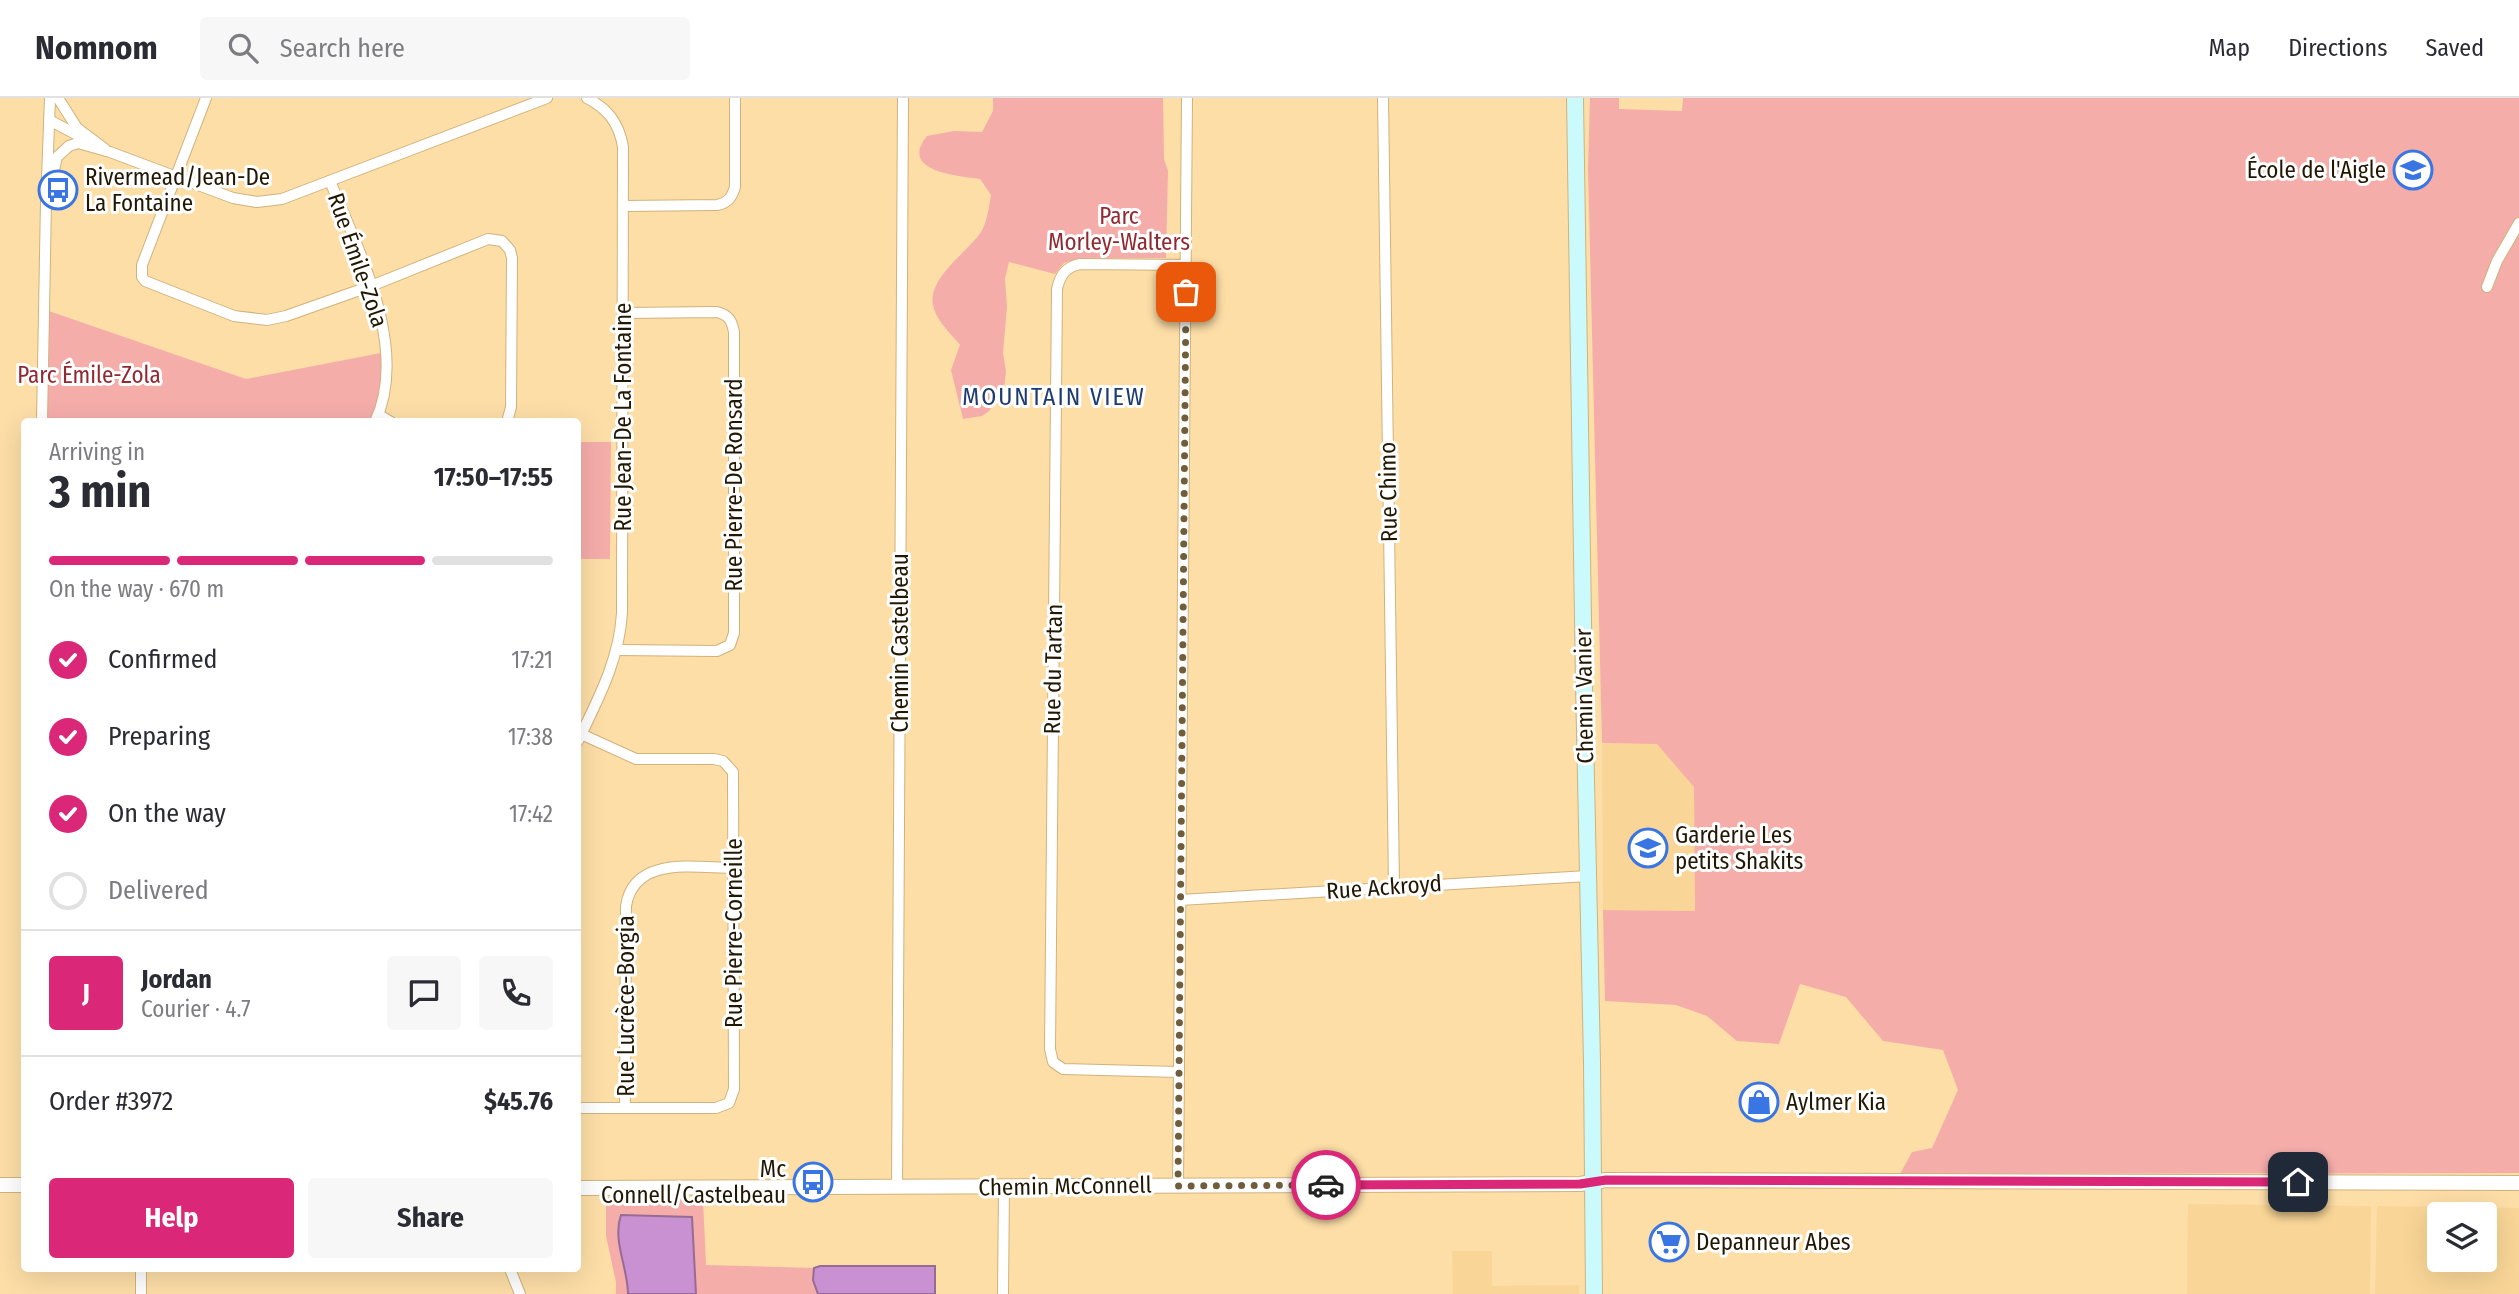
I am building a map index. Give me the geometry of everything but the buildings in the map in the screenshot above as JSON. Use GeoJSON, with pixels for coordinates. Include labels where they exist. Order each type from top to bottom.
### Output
{"type":"FeatureCollection","features":[{"type":"Feature","properties":{"kind":"main road","name":"Chemin Vanier"},"geometry":{"type":"LineString","coordinates":[[1575,98],[1594,1294]]}},
{"type":"Feature","properties":{"kind":"street"},"geometry":{"type":"LineString","coordinates":[[42,418],[50,98]]}},
{"type":"Feature","properties":{"kind":"street"},"geometry":{"type":"LineString","coordinates":[[58,98],[77,128],[110,152]]}},
{"type":"Feature","properties":{"kind":"street"},"geometry":{"type":"LineString","coordinates":[[206,98],[142,265],[142,277],[150,285],[234,316],[256,320],[286,316],[371,286],[488,239],[495,239],[506,245],[512,258],[511,407],[508,418]]}},
{"type":"Feature","properties":{"kind":"street"},"geometry":{"type":"LineString","coordinates":[[46,206],[57,157],[62,151],[78,143],[110,152],[233,198],[257,202],[282,199],[547,98]]}},
{"type":"Feature","properties":{"kind":"street","name":"Rue Jean-De La Fontaine"},"geometry":{"type":"LineString","coordinates":[[581,733],[618,650],[622,600],[624,313],[621,135],[610,115],[587,98]]}},
{"type":"Feature","properties":{"kind":"street"},"geometry":{"type":"LineString","coordinates":[[623,206],[717,205],[730,199],[735,187],[735,98]]}},
{"type":"Feature","properties":{"kind":"street","name":"Chemin Castelbeau"},"geometry":{"type":"LineString","coordinates":[[897,1188],[903,98]]}},
{"type":"Feature","properties":{"kind":"street"},"geometry":{"type":"LineString","coordinates":[[1178,1186],[1187,98]]}},
{"type":"Feature","properties":{"kind":"street","name":"Rue Chimo"},"geometry":{"type":"LineString","coordinates":[[1382,98],[1394,886]]}},
{"type":"Feature","properties":{"kind":"street"},"geometry":{"type":"LineString","coordinates":[[49,120],[110,152]]}},
{"type":"Feature","properties":{"kind":"street","name":"Rue Émile-Zola"},"geometry":{"type":"LineString","coordinates":[[331,181],[371,286],[385,334],[386,372],[377,418]]}},
{"type":"Feature","properties":{"kind":"street"},"geometry":{"type":"LineString","coordinates":[[2487,287],[2497,261],[2519,223]]}},
{"type":"Feature","properties":{"kind":"street","name":"Rue du Tartan"},"geometry":{"type":"LineString","coordinates":[[1179,1072],[1073,1070],[1057,1067],[1050,1057],[1050,995],[1059,281],[1066,269],[1080,264],[1186,265]]}},
{"type":"Feature","properties":{"kind":"street","name":"Rue Pierre-De Ronsard"},"geometry":{"type":"LineString","coordinates":[[618,650],[717,651],[730,645],[734,633],[733,324],[729,318],[718,312],[624,313]]}},
{"type":"Feature","properties":{"kind":"street","name":"Rue Pierre-Corneille"},"geometry":{"type":"LineString","coordinates":[[581,739],[636,759],[714,760],[729,766],[734,780],[733,1097],[723,1107],[716,1108],[581,1108]]}},
{"type":"Feature","properties":{"kind":"street","name":"Rue Lucrèce-Borgia"},"geometry":{"type":"LineString","coordinates":[[625,1108],[626,906],[631,888],[638,879],[656,869],[734,868]]}},
{"type":"Feature","properties":{"kind":"street","name":"Rue Ackroyd"},"geometry":{"type":"LineString","coordinates":[[1180,900],[1588,876]]}},
{"type":"Feature","properties":{"kind":"street","name":"Chemin McConnell"},"geometry":{"type":"LineString","coordinates":[[581,1188],[1178,1186],[1606,1180],[2519,1183]]}},
{"type":"Feature","properties":{"kind":"street"},"geometry":{"type":"LineString","coordinates":[[0,1185],[21,1185]]}},
{"type":"Feature","properties":{"kind":"street"},"geometry":{"type":"LineString","coordinates":[[1003,1294],[1004,1187]]}},
{"type":"Feature","properties":{"kind":"street"},"geometry":{"type":"LineString","coordinates":[[141,1272],[141,1294]]}},
{"type":"Feature","properties":{"kind":"street"},"geometry":{"type":"LineString","coordinates":[[511,1272],[520,1294]]}},
{"type":"Feature","properties":{"kind":"shaded area","name":"Garderie Les petits Shakits"},"geometry":{"type":"Polygon","coordinates":[[[1657,743],[1694,787],[1695,911],[1603,910],[1602,744],[1657,743]]]}},
{"type":"Feature","properties":{"kind":"shaded area"},"geometry":{"type":"Polygon","coordinates":[[[2188,1204],[2371,1206],[2370,1294],[2187,1294],[2188,1204]]]}},
{"type":"Feature","properties":{"kind":"shaded area"},"geometry":{"type":"Polygon","coordinates":[[[2377,1206],[2427,1207],[2427,1272],[2497,1272],[2497,1208],[2519,1208],[2519,1294],[2375,1294],[2377,1206]]]}},
{"type":"Feature","properties":{"kind":"shaded area"},"geometry":{"type":"Polygon","coordinates":[[[621,1215],[692,1217],[696,1294],[628,1294],[618,1234],[621,1215]]]}},
{"type":"Feature","properties":{"kind":"shaded area"},"geometry":{"type":"Polygon","coordinates":[[[1452,1251],[1492,1251],[1492,1286],[1579,1285],[1579,1294],[1453,1294],[1452,1251]]]}},
{"type":"Feature","properties":{"kind":"shaded area"},"geometry":{"type":"Polygon","coordinates":[[[935,1266],[935,1294],[818,1294],[813,1280],[814,1268],[935,1266]]]}},
{"type":"Feature","properties":{"kind":"green space","name":"Parc Morley-Walters"},"geometry":{"type":"Polygon","coordinates":[[[993,98],[1163,98],[1164,159],[1168,171],[1166,258],[1081,258],[1064,263],[1055,274],[1009,262],[1005,279],[1007,307],[1003,353],[1006,371],[1004,389],[989,411],[982,416],[963,419],[951,370],[960,345],[938,319],[933,298],[935,288],[948,267],[981,232],[991,195],[980,179],[946,174],[925,165],[920,157],[920,148],[927,136],[954,131],[982,132],[993,111],[993,98]]]}},
{"type":"Feature","properties":{"kind":"green space"},"geometry":{"type":"Polygon","coordinates":[[[1590,98],[1619,98],[1619,109],[1682,111],[1683,98],[2519,98],[2519,1173],[1900,1174],[1912,1152],[1932,1148],[1958,1090],[1943,1050],[1883,1041],[1846,997],[1800,984],[1779,1044],[1737,1041],[1707,1016],[1676,1005],[1605,1001],[1603,910],[1695,911],[1694,787],[1657,744],[1602,743],[1588,169],[1590,98]]]}},
{"type":"Feature","properties":{"kind":"green space","name":"Parc Émile-Zola"},"geometry":{"type":"Polygon","coordinates":[[[43,309],[246,379],[386,352],[376,418],[42,418],[43,309]]]}},
{"type":"Feature","properties":{"kind":"green space"},"geometry":{"type":"Polygon","coordinates":[[[581,442],[611,442],[610,559],[581,559],[581,442]]]}},
{"type":"Feature","properties":{"kind":"green space"},"geometry":{"type":"Polygon","coordinates":[[[606,1197],[703,1199],[706,1265],[814,1268],[813,1280],[818,1294],[616,1294],[606,1236],[606,1197]]]}},
{"type":"Feature","properties":{"kind":"way so far"},"geometry":{"type":"LineString","coordinates":[[1186,292],[1178,1186],[1326,1185]]}},
{"type":"Feature","properties":{"kind":"place","name":"École de l'Aigle"},"geometry":{"type":"Point","coordinates":[2413,170]}},
{"type":"Feature","properties":{"kind":"place","name":"Rivermead/Jean-De La Fontaine"},"geometry":{"type":"Point","coordinates":[58,190]}},
{"type":"Feature","properties":{"kind":"place","name":"Garderie Les petits Shakits"},"geometry":{"type":"Point","coordinates":[1648,848]}},
{"type":"Feature","properties":{"kind":"place","name":"Aylmer Kia"},"geometry":{"type":"Point","coordinates":[1759,1102]}},
{"type":"Feature","properties":{"kind":"place","name":"Mc Connell/Castelbeau"},"geometry":{"type":"Point","coordinates":[813,1182]}},
{"type":"Feature","properties":{"kind":"place","name":"Depanneur Abes"},"geometry":{"type":"Point","coordinates":[1669,1242]}},
{"type":"Feature","properties":{"kind":"district","name":"MOUNTAIN VIEW"},"geometry":{"type":"Point","coordinates":[1054,397]}},
{"type":"Feature","properties":{"kind":"route"},"geometry":{"type":"LineString","coordinates":[[1326,1185],[1580,1184],[1606,1180],[2298,1182]]}}]}
